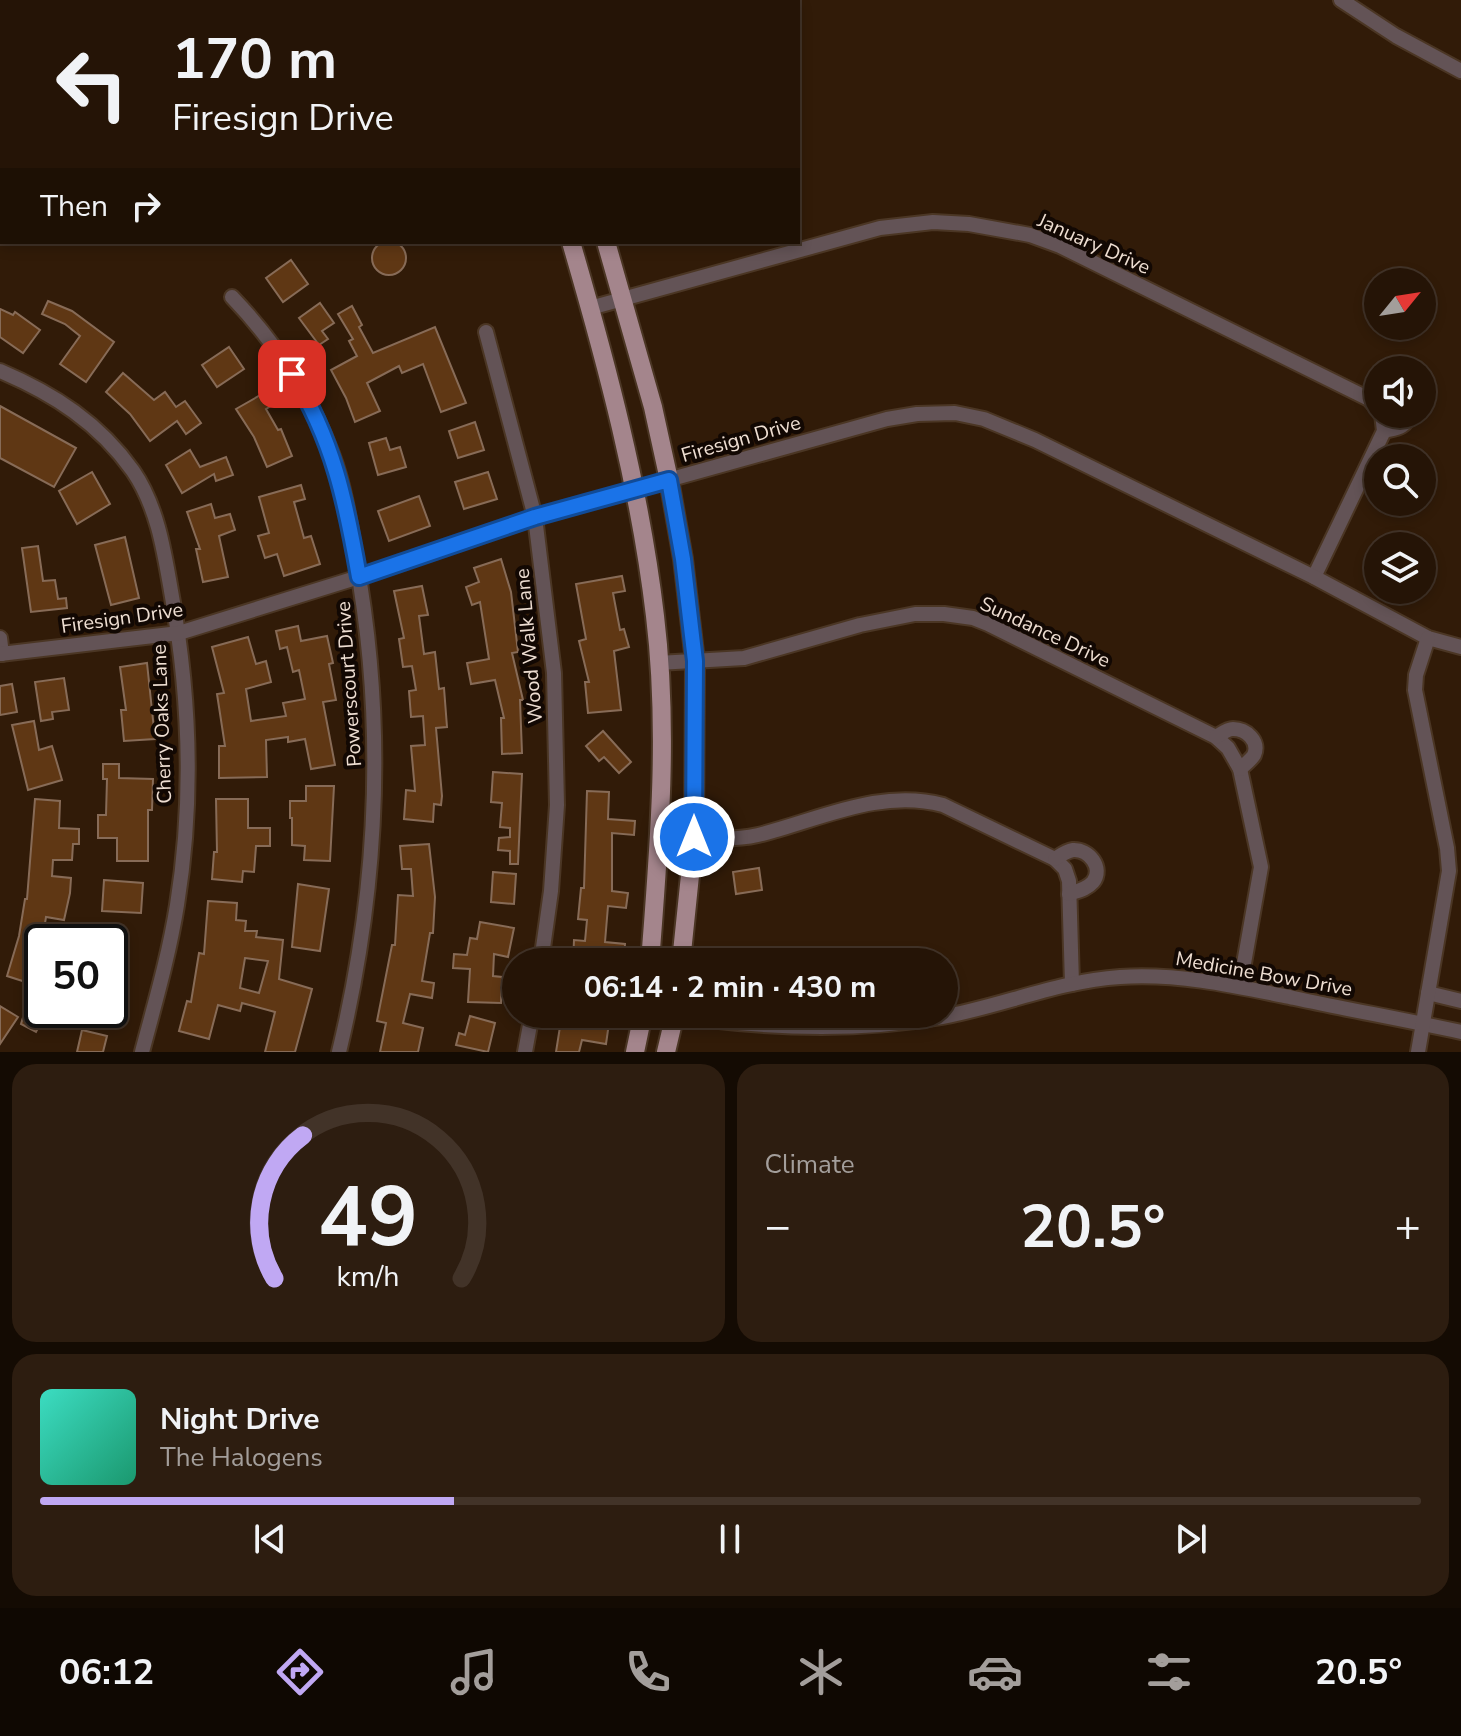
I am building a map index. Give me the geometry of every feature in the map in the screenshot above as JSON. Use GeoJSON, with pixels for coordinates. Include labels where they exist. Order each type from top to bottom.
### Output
{"type":"FeatureCollection","features":[{"type":"Feature","properties":{"kind":"main road"},"geometry":{"type":"LineString","coordinates":[[572,244],[636,489],[656,617],[661,706],[661,834],[651,948]]}},
{"type":"Feature","properties":{"kind":"main road"},"geometry":{"type":"LineString","coordinates":[[607,244],[653,407],[669,480],[683,559],[695,661],[694,837],[682,948]]}},
{"type":"Feature","properties":{"kind":"main road"},"geometry":{"type":"LineString","coordinates":[[635,1052],[640,1028]]}},
{"type":"Feature","properties":{"kind":"main road"},"geometry":{"type":"LineString","coordinates":[[666,1052],[670,1028]]}},
{"type":"Feature","properties":{"kind":"street"},"geometry":{"type":"LineString","coordinates":[[1341,0],[1396,36],[1461,71]]}},
{"type":"Feature","properties":{"kind":"street","name":"January Drive"},"geometry":{"type":"LineString","coordinates":[[590,308],[880,228],[933,222],[969,224],[1030,235],[1060,246],[1364,397]]}},
{"type":"Feature","properties":{"kind":"street","name":"Powerscourt Drive"},"geometry":{"type":"LineString","coordinates":[[232,297],[268,339],[292,374],[315,414],[333,455],[345,497],[370,644],[374,694],[375,805],[360,949],[339,1052]]}},
{"type":"Feature","properties":{"kind":"street","name":"Wood Walk Lane"},"geometry":{"type":"LineString","coordinates":[[486,332],[535,517],[554,673],[557,805],[551,891],[543,948]]}},
{"type":"Feature","properties":{"kind":"street","name":"Cherry Oaks Lane"},"geometry":{"type":"LineString","coordinates":[[0,371],[34,385],[74,409],[109,440],[135,474],[156,517],[184,668],[187,736],[185,839],[172,931],[142,1052]]}},
{"type":"Feature","properties":{"kind":"street","name":"Firesign Drive"},"geometry":{"type":"LineString","coordinates":[[1,654],[179,633],[359,577],[535,517],[887,419],[955,413],[984,419],[1035,440],[1314,577],[1428,638],[1461,647]]}},
{"type":"Feature","properties":{"kind":"street"},"geometry":{"type":"LineString","coordinates":[[1314,577],[1384,431],[1398,428]]}},
{"type":"Feature","properties":{"kind":"street","name":"Sundance Drive"},"geometry":{"type":"LineString","coordinates":[[658,663],[744,658],[860,625],[915,614],[944,614],[973,618],[988,624],[1216,737],[1228,748],[1240,769],[1261,867],[1240,986]]}},
{"type":"Feature","properties":{"kind":"street"},"geometry":{"type":"LineString","coordinates":[[0,638],[1,654]]}},
{"type":"Feature","properties":{"kind":"street"},"geometry":{"type":"LineString","coordinates":[[1418,1052],[1449,871],[1415,690],[1416,675],[1428,638]]}},
{"type":"Feature","properties":{"kind":"street","name":"Sundance Drive"},"geometry":{"type":"LineString","coordinates":[[1216,737],[1234,729],[1246,731],[1253,739],[1254,755],[1240,769]]}},
{"type":"Feature","properties":{"kind":"street"},"geometry":{"type":"LineString","coordinates":[[661,834],[728,839],[756,835],[872,802],[924,800],[943,805],[1055,859],[1065,869],[1069,894],[1072,984]]}},
{"type":"Feature","properties":{"kind":"street"},"geometry":{"type":"LineString","coordinates":[[1055,859],[1075,850],[1088,854],[1094,861],[1096,877],[1093,882],[1069,894]]}},
{"type":"Feature","properties":{"kind":"street","name":"Medicine Bow Drive"},"geometry":{"type":"LineString","coordinates":[[958,1014],[1072,984],[1157,975],[1240,986],[1461,1032]]}},
{"type":"Feature","properties":{"kind":"street"},"geometry":{"type":"LineString","coordinates":[[1428,993],[1461,1001]]}},
{"type":"Feature","properties":{"kind":"street"},"geometry":{"type":"LineString","coordinates":[[525,1052],[529,1028]]}},
{"type":"Feature","properties":{"kind":"street","name":"Medicine Bow Drive"},"geometry":{"type":"LineString","coordinates":[[782,1028],[855,1028]]}},
{"type":"Feature","properties":{"kind":"building"},"geometry":{"type":"Polygon","coordinates":[[[380,244],[398,244],[405,251],[405,265],[396,274],[382,274],[373,265],[373,251],[380,244]]]}},
{"type":"Feature","properties":{"kind":"building"},"geometry":{"type":"Polygon","coordinates":[[[291,260],[308,284],[283,302],[266,278],[291,260]]]}},
{"type":"Feature","properties":{"kind":"building"},"geometry":{"type":"Polygon","coordinates":[[[48,301],[72,311],[114,342],[86,382],[60,364],[80,336],[65,324],[42,314],[48,301]]]}},
{"type":"Feature","properties":{"kind":"building"},"geometry":{"type":"Polygon","coordinates":[[[320,303],[334,323],[322,331],[328,339],[319,345],[299,318],[320,303]]]}},
{"type":"Feature","properties":{"kind":"building"},"geometry":{"type":"Polygon","coordinates":[[[352,306],[373,353],[435,327],[466,403],[441,412],[423,364],[402,373],[399,366],[367,383],[380,411],[355,422],[331,370],[357,356],[349,341],[353,339],[338,314],[352,306]]]}},
{"type":"Feature","properties":{"kind":"building"},"geometry":{"type":"Polygon","coordinates":[[[0,309],[13,315],[15,312],[40,330],[23,353],[0,337],[0,309]]]}},
{"type":"Feature","properties":{"kind":"building"},"geometry":{"type":"Polygon","coordinates":[[[229,347],[244,369],[217,387],[202,365],[229,347]]]}},
{"type":"Feature","properties":{"kind":"building"},"geometry":{"type":"Polygon","coordinates":[[[123,373],[154,400],[165,392],[176,407],[185,401],[201,423],[186,434],[177,421],[150,441],[130,414],[106,392],[123,373]]]}},
{"type":"Feature","properties":{"kind":"building"},"geometry":{"type":"Polygon","coordinates":[[[264,393],[271,406],[266,409],[278,430],[281,429],[292,456],[267,467],[254,437],[236,409],[264,393]]]}},
{"type":"Feature","properties":{"kind":"building"},"geometry":{"type":"Polygon","coordinates":[[[0,406],[76,448],[54,487],[0,458],[0,406]]]}},
{"type":"Feature","properties":{"kind":"building"},"geometry":{"type":"Polygon","coordinates":[[[475,422],[484,450],[458,458],[449,431],[475,422]]]}},
{"type":"Feature","properties":{"kind":"building"},"geometry":{"type":"Polygon","coordinates":[[[386,438],[390,450],[400,447],[406,467],[378,475],[369,443],[386,438]]]}},
{"type":"Feature","properties":{"kind":"building"},"geometry":{"type":"Polygon","coordinates":[[[190,450],[200,467],[226,457],[233,475],[216,481],[214,474],[182,493],[166,465],[190,450]]]}},
{"type":"Feature","properties":{"kind":"building"},"geometry":{"type":"Polygon","coordinates":[[[92,472],[110,504],[77,524],[59,491],[92,472]]]}},
{"type":"Feature","properties":{"kind":"building"},"geometry":{"type":"Polygon","coordinates":[[[488,472],[497,499],[464,509],[455,482],[488,472]]]}},
{"type":"Feature","properties":{"kind":"building"},"geometry":{"type":"Polygon","coordinates":[[[301,485],[305,499],[294,502],[304,538],[311,536],[320,564],[284,576],[277,554],[265,558],[258,536],[269,533],[259,497],[301,485]]]}},
{"type":"Feature","properties":{"kind":"building"},"geometry":{"type":"Polygon","coordinates":[[[419,496],[430,526],[389,541],[378,511],[419,496]]]}},
{"type":"Feature","properties":{"kind":"building"},"geometry":{"type":"Polygon","coordinates":[[[211,504],[215,518],[230,514],[235,530],[219,536],[228,577],[203,582],[196,549],[200,549],[187,512],[211,504]]]}},
{"type":"Feature","properties":{"kind":"building"},"geometry":{"type":"Polygon","coordinates":[[[125,537],[139,598],[111,605],[95,545],[125,537]]]}},
{"type":"Feature","properties":{"kind":"building"},"geometry":{"type":"Polygon","coordinates":[[[38,546],[43,581],[55,580],[58,599],[66,598],[67,608],[31,612],[22,548],[38,546]]]}},
{"type":"Feature","properties":{"kind":"building"},"geometry":{"type":"Polygon","coordinates":[[[501,559],[511,592],[518,652],[512,653],[523,700],[520,700],[522,753],[502,754],[501,718],[504,718],[495,680],[471,684],[467,663],[489,659],[480,602],[472,605],[466,587],[479,582],[474,568],[501,559]]]}},
{"type":"Feature","properties":{"kind":"building"},"geometry":{"type":"Polygon","coordinates":[[[622,576],[625,591],[613,593],[620,630],[624,629],[629,647],[614,651],[621,710],[588,713],[585,682],[589,682],[579,641],[586,639],[576,584],[622,576]]]}},
{"type":"Feature","properties":{"kind":"building"},"geometry":{"type":"Polygon","coordinates":[[[422,586],[428,615],[419,616],[424,654],[435,652],[439,689],[444,688],[447,727],[436,728],[442,796],[441,805],[434,804],[433,822],[404,819],[406,790],[415,791],[411,746],[425,745],[423,716],[411,717],[409,691],[416,690],[412,666],[403,667],[399,639],[404,638],[394,591],[422,586]]]}},
{"type":"Feature","properties":{"kind":"building"},"geometry":{"type":"Polygon","coordinates":[[[298,626],[301,641],[327,636],[336,700],[323,702],[335,765],[311,769],[305,739],[288,742],[288,737],[266,740],[267,777],[219,778],[219,746],[225,746],[217,694],[224,693],[212,647],[248,637],[256,664],[266,661],[271,682],[246,689],[251,721],[286,716],[283,703],[305,699],[299,670],[293,672],[287,647],[280,649],[276,631],[298,626]]]}},
{"type":"Feature","properties":{"kind":"building"},"geometry":{"type":"Polygon","coordinates":[[[147,663],[155,739],[124,741],[121,710],[126,710],[120,667],[147,663]]]}},
{"type":"Feature","properties":{"kind":"building"},"geometry":{"type":"Polygon","coordinates":[[[64,678],[69,710],[52,712],[53,719],[41,721],[35,682],[64,678]]]}},
{"type":"Feature","properties":{"kind":"building"},"geometry":{"type":"Polygon","coordinates":[[[12,684],[17,712],[0,715],[0,686],[12,684]]]}},
{"type":"Feature","properties":{"kind":"building"},"geometry":{"type":"Polygon","coordinates":[[[34,721],[39,750],[52,746],[62,780],[28,790],[12,725],[34,721]]]}},
{"type":"Feature","properties":{"kind":"building"},"geometry":{"type":"Polygon","coordinates":[[[603,731],[631,762],[619,773],[604,757],[599,761],[586,746],[603,731]]]}},
{"type":"Feature","properties":{"kind":"building"},"geometry":{"type":"Polygon","coordinates":[[[103,764],[119,764],[119,778],[153,779],[152,810],[148,810],[148,861],[117,861],[117,838],[98,838],[98,815],[106,815],[107,779],[103,779],[103,764]]]}},
{"type":"Feature","properties":{"kind":"building"},"geometry":{"type":"Polygon","coordinates":[[[493,772],[522,774],[518,864],[510,864],[510,851],[498,850],[499,838],[510,837],[510,828],[500,827],[502,803],[491,802],[493,772]]]}},
{"type":"Feature","properties":{"kind":"building"},"geometry":{"type":"Polygon","coordinates":[[[306,786],[334,786],[330,861],[304,860],[305,846],[292,845],[290,801],[306,801],[306,786]]]}},
{"type":"Feature","properties":{"kind":"building"},"geometry":{"type":"Polygon","coordinates":[[[587,791],[609,792],[608,819],[635,821],[634,835],[612,833],[612,891],[628,893],[626,908],[608,906],[605,942],[625,944],[625,948],[574,948],[574,940],[585,941],[587,920],[578,919],[581,888],[584,888],[587,791]]]}},
{"type":"Feature","properties":{"kind":"building"},"geometry":{"type":"Polygon","coordinates":[[[35,799],[60,801],[59,828],[79,829],[79,844],[73,844],[72,860],[53,860],[52,876],[71,878],[70,893],[64,920],[46,917],[45,924],[24,924],[24,981],[7,976],[27,899],[35,799]]]}},
{"type":"Feature","properties":{"kind":"building"},"geometry":{"type":"Polygon","coordinates":[[[216,799],[248,799],[248,828],[270,828],[270,846],[256,846],[254,872],[243,871],[242,882],[212,879],[214,852],[217,852],[216,799]]]}},
{"type":"Feature","properties":{"kind":"building"},"geometry":{"type":"Polygon","coordinates":[[[429,844],[435,897],[433,933],[430,933],[422,981],[434,983],[432,998],[410,994],[403,1023],[423,1028],[418,1052],[380,1052],[386,1023],[377,1021],[392,945],[395,945],[398,895],[413,896],[411,869],[402,869],[400,846],[429,844]]]}},
{"type":"Feature","properties":{"kind":"building"},"geometry":{"type":"Polygon","coordinates":[[[759,868],[762,890],[736,894],[733,872],[759,868]]]}},
{"type":"Feature","properties":{"kind":"building"},"geometry":{"type":"Polygon","coordinates":[[[493,872],[516,874],[514,904],[491,902],[493,872]]]}},
{"type":"Feature","properties":{"kind":"building"},"geometry":{"type":"Polygon","coordinates":[[[104,880],[143,883],[141,913],[102,911],[104,880]]]}},
{"type":"Feature","properties":{"kind":"building"},"geometry":{"type":"Polygon","coordinates":[[[298,884],[329,889],[320,951],[292,947],[298,884]]]}},
{"type":"Feature","properties":{"kind":"building"},"geometry":{"type":"Polygon","coordinates":[[[208,901],[237,903],[236,920],[246,921],[245,931],[257,931],[256,937],[283,940],[279,979],[312,989],[295,1052],[265,1052],[275,1012],[242,1003],[240,1011],[218,1005],[209,1039],[179,1031],[187,1001],[191,1002],[199,953],[204,954],[208,901]],[[245,958],[240,988],[259,993],[268,961],[245,958]]]}},
{"type":"Feature","properties":{"kind":"building"},"geometry":{"type":"Polygon","coordinates":[[[480,922],[514,928],[510,948],[502,948],[502,956],[494,954],[493,976],[502,977],[501,1003],[468,1002],[470,969],[453,968],[454,954],[467,955],[470,938],[477,939],[480,922]]]}},
{"type":"Feature","properties":{"kind":"building"},"geometry":{"type":"Polygon","coordinates":[[[0,1006],[18,1017],[0,1044],[0,1006]]]}},
{"type":"Feature","properties":{"kind":"building"},"geometry":{"type":"Polygon","coordinates":[[[470,1016],[495,1023],[488,1052],[456,1045],[459,1033],[465,1035],[470,1016]]]}},
{"type":"Feature","properties":{"kind":"building"},"geometry":{"type":"Polygon","coordinates":[[[560,1028],[608,1028],[606,1044],[582,1040],[579,1052],[556,1052],[560,1028]]]}},
{"type":"Feature","properties":{"kind":"building"},"geometry":{"type":"Polygon","coordinates":[[[82,1030],[107,1036],[103,1052],[77,1052],[82,1030]]]}},
{"type":"Feature","properties":{"kind":"route"},"geometry":{"type":"LineString","coordinates":[[292,374],[315,414],[333,455],[345,497],[359,577],[535,517],[669,480],[683,559],[695,661],[694,837]]}}]}
